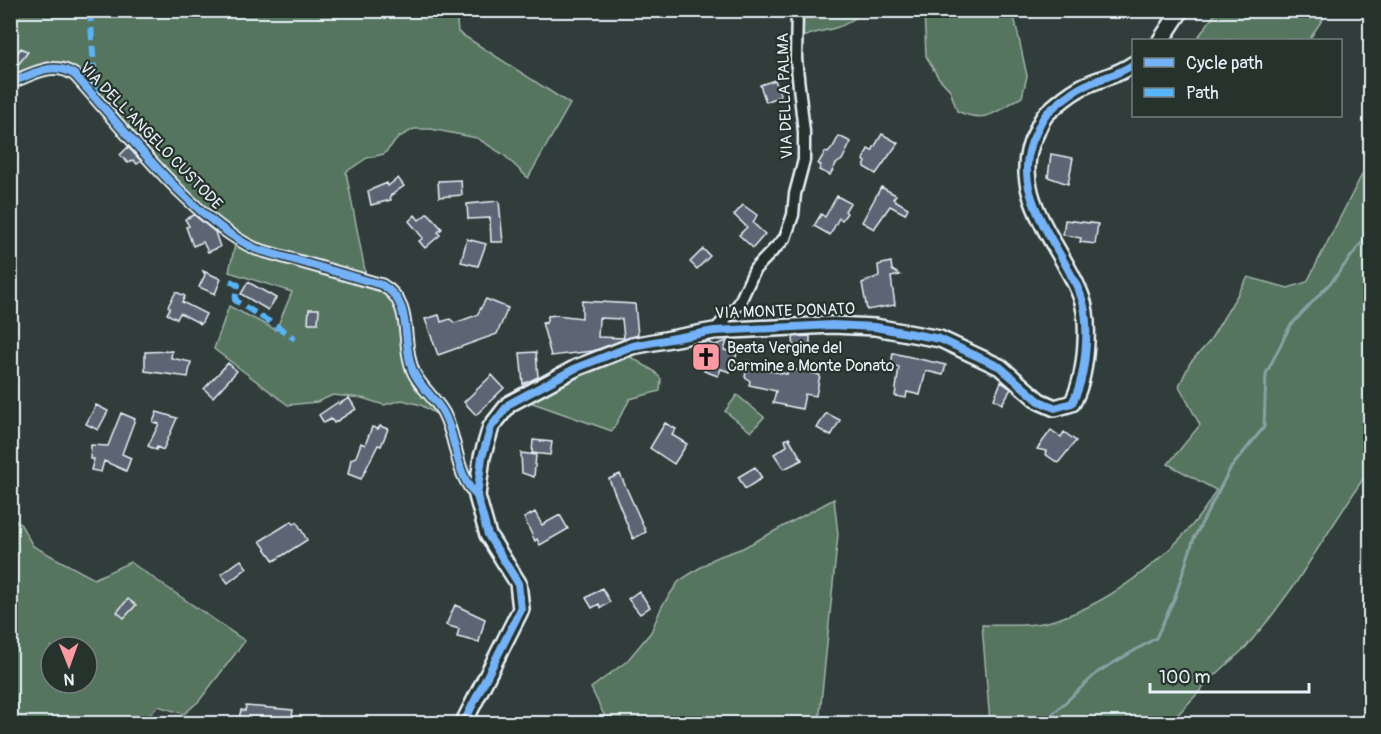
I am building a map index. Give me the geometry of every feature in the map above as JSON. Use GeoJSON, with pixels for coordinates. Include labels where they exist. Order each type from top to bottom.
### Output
{"type":"FeatureCollection","features":[{"type":"Feature","properties":{"kind":"street","name":"VIA DELLA PALMA"},"geometry":{"type":"LineString","coordinates":[[714,331],[739,304],[755,269],[785,238],[793,215],[795,194],[804,160],[804,132],[796,59],[797,10]]}},
{"type":"Feature","properties":{"kind":"street"},"geometry":{"type":"LineString","coordinates":[[1162,39],[1181,10]]}},
{"type":"Feature","properties":{"kind":"street","name":"VIA MONTE DONATO"},"geometry":{"type":"LineString","coordinates":[[477,496],[482,457],[491,427],[509,404],[587,364],[632,346],[678,336],[714,331],[832,324],[875,327],[940,339],[1000,367],[1039,400],[1054,408],[1072,403],[1081,388],[1086,318],[1081,297],[1043,226],[1033,202],[1026,176],[1029,146],[1046,114],[1080,88],[1118,75],[1132,65]]}},
{"type":"Feature","properties":{"kind":"street","name":"VIA DELL'ANGELO CUSTODE"},"geometry":{"type":"LineString","coordinates":[[10,82],[46,69],[66,69],[75,75],[169,178],[218,227],[236,240],[256,249],[382,285],[394,292],[404,316],[413,371],[422,387],[442,411],[464,479],[477,496]]}},
{"type":"Feature","properties":{"kind":"street"},"geometry":{"type":"LineString","coordinates":[[463,723],[521,609],[518,583],[488,535],[477,496]]}},
{"type":"Feature","properties":{"kind":"green space"},"geometry":{"type":"Polygon","coordinates":[[[456,10],[458,32],[570,104],[528,178],[504,155],[477,138],[431,129],[414,129],[399,137],[384,154],[367,158],[346,172],[366,276],[246,241],[204,213],[79,85],[62,72],[11,81],[11,11],[456,10]]]}},
{"type":"Feature","properties":{"kind":"green space"},"geometry":{"type":"Polygon","coordinates":[[[1218,10],[1328,10],[1310,39],[1197,39],[1218,10]]]}},
{"type":"Feature","properties":{"kind":"green space"},"geometry":{"type":"Polygon","coordinates":[[[798,11],[863,11],[846,24],[797,40],[798,11]]]}},
{"type":"Feature","properties":{"kind":"green space"},"geometry":{"type":"Polygon","coordinates":[[[924,11],[1013,11],[1027,76],[1022,97],[991,115],[976,117],[957,111],[950,90],[938,77],[926,56],[924,11]]]}},
{"type":"Feature","properties":{"kind":"green space"},"geometry":{"type":"Polygon","coordinates":[[[1370,159],[1370,468],[1295,584],[1246,647],[1212,678],[1170,723],[990,723],[982,625],[1034,624],[1074,613],[1122,587],[1167,552],[1186,532],[1216,490],[1168,464],[1200,425],[1179,386],[1190,363],[1209,342],[1248,277],[1288,288],[1307,282],[1370,159]]]}},
{"type":"Feature","properties":{"kind":"green space"},"geometry":{"type":"Polygon","coordinates":[[[236,240],[394,292],[408,353],[442,411],[438,415],[421,405],[402,400],[384,405],[362,398],[333,395],[317,402],[288,405],[214,349],[229,306],[276,330],[292,292],[229,272],[236,240]]]}},
{"type":"Feature","properties":{"kind":"green space"},"geometry":{"type":"Polygon","coordinates":[[[629,356],[654,371],[661,379],[660,391],[630,399],[612,431],[530,402],[593,369],[629,356]]]}},
{"type":"Feature","properties":{"kind":"green space"},"geometry":{"type":"Polygon","coordinates":[[[737,395],[764,417],[751,432],[725,411],[737,395]]]}},
{"type":"Feature","properties":{"kind":"green space"},"geometry":{"type":"Polygon","coordinates":[[[834,499],[838,534],[819,723],[608,723],[591,688],[627,661],[651,632],[662,606],[679,581],[715,558],[743,548],[834,499]]]}},
{"type":"Feature","properties":{"kind":"green space"},"geometry":{"type":"Polygon","coordinates":[[[10,515],[21,525],[33,546],[94,579],[130,562],[245,641],[199,701],[184,714],[158,706],[142,723],[11,723],[10,515]]]}},
{"type":"Feature","properties":{"kind":"building"},"geometry":{"type":"Polygon","coordinates":[[[21,48],[28,52],[10,75],[10,63],[21,48]]]}},
{"type":"Feature","properties":{"kind":"building"},"geometry":{"type":"Polygon","coordinates":[[[775,80],[781,96],[766,102],[760,85],[775,80]]]}},
{"type":"Feature","properties":{"kind":"building"},"geometry":{"type":"Polygon","coordinates":[[[882,134],[898,143],[876,174],[864,167],[866,162],[863,160],[868,149],[872,151],[882,134]]]}},
{"type":"Feature","properties":{"kind":"building"},"geometry":{"type":"Polygon","coordinates":[[[839,136],[851,142],[842,160],[836,164],[830,175],[819,170],[821,165],[818,164],[825,152],[828,153],[833,147],[839,136]]]}},
{"type":"Feature","properties":{"kind":"building"},"geometry":{"type":"Polygon","coordinates":[[[128,147],[141,161],[137,164],[133,160],[128,163],[120,155],[128,147]]]}},
{"type":"Feature","properties":{"kind":"building"},"geometry":{"type":"Polygon","coordinates":[[[1051,154],[1073,158],[1068,184],[1048,177],[1051,154]]]}},
{"type":"Feature","properties":{"kind":"building"},"geometry":{"type":"Polygon","coordinates":[[[398,178],[404,186],[390,196],[391,200],[371,205],[368,191],[387,183],[388,186],[398,178]]]}},
{"type":"Feature","properties":{"kind":"building"},"geometry":{"type":"Polygon","coordinates":[[[461,180],[462,195],[439,197],[438,181],[461,180]]]}},
{"type":"Feature","properties":{"kind":"building"},"geometry":{"type":"Polygon","coordinates":[[[881,187],[896,195],[893,199],[908,208],[905,214],[890,206],[874,229],[862,222],[881,187]]]}},
{"type":"Feature","properties":{"kind":"building"},"geometry":{"type":"Polygon","coordinates":[[[837,196],[850,203],[845,211],[847,213],[842,220],[839,218],[830,235],[814,226],[821,214],[825,217],[837,196]]]}},
{"type":"Feature","properties":{"kind":"building"},"geometry":{"type":"Polygon","coordinates":[[[499,201],[503,242],[491,242],[490,218],[468,219],[467,204],[499,201]]]}},
{"type":"Feature","properties":{"kind":"building"},"geometry":{"type":"Polygon","coordinates":[[[743,205],[757,215],[753,223],[765,234],[753,248],[739,235],[747,227],[734,215],[743,205]]]}},
{"type":"Feature","properties":{"kind":"building"},"geometry":{"type":"Polygon","coordinates":[[[428,213],[442,229],[438,232],[440,235],[425,248],[419,241],[423,238],[409,221],[415,215],[419,220],[428,213]]]}},
{"type":"Feature","properties":{"kind":"building"},"geometry":{"type":"Polygon","coordinates":[[[194,215],[215,232],[220,247],[208,252],[203,242],[193,246],[186,227],[189,226],[185,219],[194,215]]]}},
{"type":"Feature","properties":{"kind":"building"},"geometry":{"type":"Polygon","coordinates":[[[1065,220],[1098,224],[1095,244],[1080,242],[1081,238],[1063,235],[1065,220]]]}},
{"type":"Feature","properties":{"kind":"building"},"geometry":{"type":"Polygon","coordinates":[[[467,239],[486,244],[478,266],[461,262],[467,239]]]}},
{"type":"Feature","properties":{"kind":"building"},"geometry":{"type":"Polygon","coordinates":[[[703,249],[710,256],[697,269],[690,262],[703,249]]]}},
{"type":"Feature","properties":{"kind":"building"},"geometry":{"type":"Polygon","coordinates":[[[891,262],[892,270],[900,275],[891,277],[895,305],[867,310],[862,283],[879,276],[878,265],[891,262]]]}},
{"type":"Feature","properties":{"kind":"building"},"geometry":{"type":"Polygon","coordinates":[[[203,271],[221,279],[215,294],[199,287],[205,275],[203,271]]]}},
{"type":"Feature","properties":{"kind":"building"},"geometry":{"type":"Polygon","coordinates":[[[248,282],[276,298],[268,310],[241,294],[248,282]]]}},
{"type":"Feature","properties":{"kind":"building"},"geometry":{"type":"Polygon","coordinates":[[[176,292],[185,296],[182,302],[206,314],[201,324],[180,313],[177,319],[167,314],[170,308],[168,306],[176,292]]]}},
{"type":"Feature","properties":{"kind":"building"},"geometry":{"type":"Polygon","coordinates":[[[486,299],[508,308],[497,334],[438,355],[425,319],[439,315],[441,322],[450,319],[455,323],[477,315],[486,299]]]}},
{"type":"Feature","properties":{"kind":"building"},"geometry":{"type":"Polygon","coordinates":[[[582,301],[635,304],[638,335],[593,351],[551,356],[542,322],[546,323],[548,316],[556,315],[582,318],[582,301]],[[599,318],[598,337],[624,338],[622,319],[599,318]]]}},
{"type":"Feature","properties":{"kind":"building"},"geometry":{"type":"Polygon","coordinates":[[[309,309],[319,309],[318,323],[308,323],[309,309]]]}},
{"type":"Feature","properties":{"kind":"building"},"geometry":{"type":"Polygon","coordinates":[[[810,336],[810,348],[794,349],[793,337],[810,336]]]}},
{"type":"Feature","properties":{"kind":"building","name":"Beata Vergine del Carmine a Monte Donato"},"geometry":{"type":"Polygon","coordinates":[[[727,341],[724,350],[737,354],[730,372],[721,369],[718,376],[704,371],[706,364],[691,359],[696,344],[707,342],[715,345],[727,341]]]}},
{"type":"Feature","properties":{"kind":"building"},"geometry":{"type":"Polygon","coordinates":[[[172,351],[171,358],[191,362],[188,377],[145,371],[145,352],[172,351]]]}},
{"type":"Feature","properties":{"kind":"building"},"geometry":{"type":"Polygon","coordinates":[[[536,352],[538,377],[523,384],[520,353],[536,352]]]}},
{"type":"Feature","properties":{"kind":"building"},"geometry":{"type":"Polygon","coordinates":[[[893,353],[946,365],[943,375],[926,371],[920,395],[907,392],[906,398],[895,396],[899,367],[891,365],[893,353]]]}},
{"type":"Feature","properties":{"kind":"building"},"geometry":{"type":"Polygon","coordinates":[[[748,361],[761,364],[760,369],[787,374],[788,368],[820,375],[816,396],[805,394],[802,409],[773,403],[776,391],[749,385],[750,381],[745,377],[748,361]]]}},
{"type":"Feature","properties":{"kind":"building"},"geometry":{"type":"Polygon","coordinates":[[[228,363],[237,371],[213,397],[204,389],[228,363]]]}},
{"type":"Feature","properties":{"kind":"building"},"geometry":{"type":"Polygon","coordinates":[[[492,375],[504,388],[476,415],[464,402],[492,375]]]}},
{"type":"Feature","properties":{"kind":"building"},"geometry":{"type":"Polygon","coordinates":[[[1001,382],[1011,389],[1002,404],[994,399],[1001,382]]]}},
{"type":"Feature","properties":{"kind":"building"},"geometry":{"type":"Polygon","coordinates":[[[349,398],[356,409],[334,423],[331,419],[324,423],[319,415],[338,402],[339,404],[349,398]]]}},
{"type":"Feature","properties":{"kind":"building"},"geometry":{"type":"Polygon","coordinates":[[[96,405],[108,411],[98,430],[86,424],[96,405]]]}},
{"type":"Feature","properties":{"kind":"building"},"geometry":{"type":"Polygon","coordinates":[[[157,412],[177,418],[163,450],[157,447],[156,450],[148,446],[159,424],[153,422],[157,412]]]}},
{"type":"Feature","properties":{"kind":"building"},"geometry":{"type":"Polygon","coordinates":[[[121,413],[135,419],[122,454],[131,458],[126,471],[104,461],[101,472],[91,470],[94,459],[90,459],[91,445],[108,446],[121,413]]]}},
{"type":"Feature","properties":{"kind":"building"},"geometry":{"type":"Polygon","coordinates":[[[826,413],[840,420],[831,436],[817,428],[826,413]]]}},
{"type":"Feature","properties":{"kind":"building"},"geometry":{"type":"Polygon","coordinates":[[[665,423],[676,429],[672,435],[687,444],[674,464],[650,448],[665,423]]]}},
{"type":"Feature","properties":{"kind":"building"},"geometry":{"type":"Polygon","coordinates":[[[380,426],[388,429],[381,446],[378,445],[361,479],[348,474],[351,459],[356,457],[361,443],[365,445],[372,427],[378,429],[380,426]]]}},
{"type":"Feature","properties":{"kind":"building"},"geometry":{"type":"Polygon","coordinates":[[[1051,430],[1061,437],[1064,432],[1076,441],[1058,463],[1045,454],[1046,451],[1037,449],[1051,430]]]}},
{"type":"Feature","properties":{"kind":"building"},"geometry":{"type":"Polygon","coordinates":[[[789,438],[802,460],[784,469],[774,454],[787,446],[785,440],[789,438]]]}},
{"type":"Feature","properties":{"kind":"building"},"geometry":{"type":"Polygon","coordinates":[[[533,440],[552,442],[550,455],[532,453],[533,440]]]}},
{"type":"Feature","properties":{"kind":"building"},"geometry":{"type":"Polygon","coordinates":[[[521,453],[536,455],[534,477],[522,473],[521,453]]]}},
{"type":"Feature","properties":{"kind":"building"},"geometry":{"type":"Polygon","coordinates":[[[755,467],[762,478],[745,489],[738,477],[755,467]]]}},
{"type":"Feature","properties":{"kind":"building"},"geometry":{"type":"Polygon","coordinates":[[[620,474],[646,532],[633,539],[609,479],[620,474]]]}},
{"type":"Feature","properties":{"kind":"building"},"geometry":{"type":"Polygon","coordinates":[[[535,512],[542,525],[560,515],[568,529],[540,545],[537,539],[535,541],[524,518],[535,512]]]}},
{"type":"Feature","properties":{"kind":"building"},"geometry":{"type":"Polygon","coordinates":[[[292,521],[294,524],[297,522],[307,540],[274,561],[260,541],[292,521]]]}},
{"type":"Feature","properties":{"kind":"building"},"geometry":{"type":"Polygon","coordinates":[[[241,560],[247,568],[228,583],[221,574],[241,560]]]}},
{"type":"Feature","properties":{"kind":"building"},"geometry":{"type":"Polygon","coordinates":[[[602,588],[610,602],[601,608],[599,604],[592,608],[586,598],[602,588]]]}},
{"type":"Feature","properties":{"kind":"building"},"geometry":{"type":"Polygon","coordinates":[[[639,591],[650,607],[640,614],[628,599],[639,591]]]}},
{"type":"Feature","properties":{"kind":"building"},"geometry":{"type":"Polygon","coordinates":[[[128,599],[136,605],[124,618],[117,612],[128,599]]]}},
{"type":"Feature","properties":{"kind":"building"},"geometry":{"type":"Polygon","coordinates":[[[455,605],[485,619],[479,642],[457,637],[459,629],[446,625],[455,605]]]}},
{"type":"Feature","properties":{"kind":"building"},"geometry":{"type":"Polygon","coordinates":[[[246,706],[293,710],[291,723],[238,723],[241,710],[245,711],[246,706]]]}},
{"type":"Feature","properties":{"kind":"waterway"},"geometry":{"type":"LineString","coordinates":[[1042,724],[1098,672],[1156,638],[1175,597],[1194,538],[1230,469],[1264,427],[1266,374],[1290,326],[1333,280],[1363,241],[1370,222]]}},
{"type":"Feature","properties":{"kind":"marked path"},"geometry":{"type":"LineString","coordinates":[[90,10],[96,97]]}},
{"type":"Feature","properties":{"kind":"marked path"},"geometry":{"type":"LineString","coordinates":[[230,281],[238,285],[235,300],[295,339]]}},
{"type":"Feature","properties":{"kind":"cycle path"},"geometry":{"type":"LineString","coordinates":[[463,724],[521,609],[518,583],[488,535],[477,496],[482,457],[491,427],[509,404],[576,368],[632,346],[714,331],[832,325],[875,327],[940,339],[1000,367],[1039,401],[1055,408],[1072,403],[1081,380],[1086,350],[1084,307],[1072,276],[1039,217],[1031,196],[1027,176],[1028,155],[1047,113],[1080,88],[1132,65]]}},
{"type":"Feature","properties":{"kind":"cycle path"},"geometry":{"type":"LineString","coordinates":[[10,83],[51,69],[59,69],[75,75],[160,171],[208,217],[232,235],[256,249],[382,285],[392,293],[403,312],[409,359],[413,371],[443,412],[464,477],[477,496]]}},
{"type":"Feature","properties":{"kind":"place","name":"Beata Vergine del Carmine a Monte Donato"},"geometry":{"type":"Point","coordinates":[706,357]}}]}
